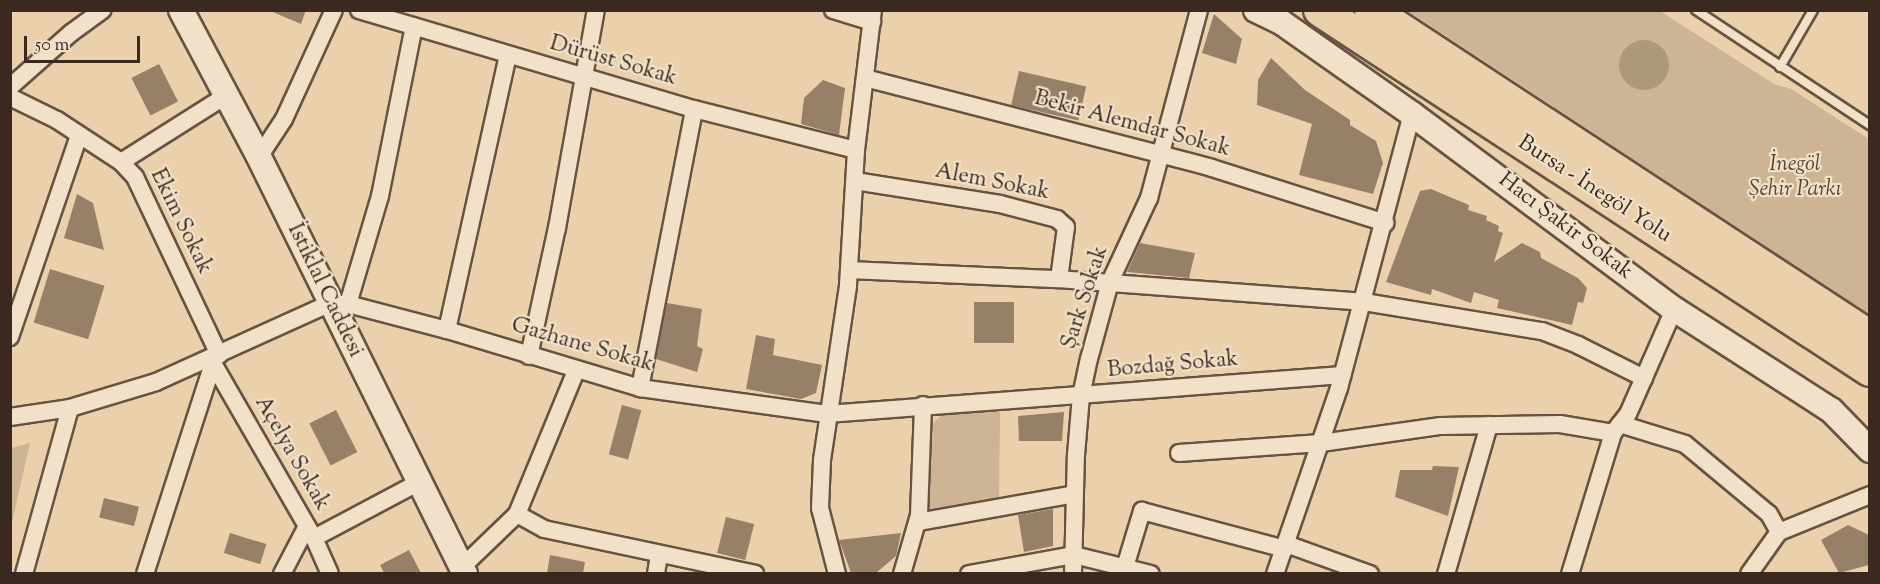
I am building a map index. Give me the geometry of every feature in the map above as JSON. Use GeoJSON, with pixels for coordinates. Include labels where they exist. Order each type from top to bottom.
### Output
{"type":"FeatureCollection","features":[{"type":"Feature","properties":{"kind":"highway","name":"Bursa - İnegöl Yolu"},"geometry":{"type":"LineString","coordinates":[[1320,10],[1869,370]]}},
{"type":"Feature","properties":{"kind":"highway","name":"Bursa - İnegöl Yolu"},"geometry":{"type":"LineString","coordinates":[[1371,10],[1869,338]]}},
{"type":"Feature","properties":{"kind":"street"},"geometry":{"type":"LineString","coordinates":[[10,87],[71,33],[103,10]]}},
{"type":"Feature","properties":{"kind":"street"},"geometry":{"type":"LineString","coordinates":[[260,157],[284,119],[334,10]]}},
{"type":"Feature","properties":{"kind":"street","name":"Dürüst Sokak"},"geometry":{"type":"LineString","coordinates":[[359,10],[694,109],[856,150]]}},
{"type":"Feature","properties":{"kind":"street"},"geometry":{"type":"LineString","coordinates":[[529,356],[596,10]]}},
{"type":"Feature","properties":{"kind":"street"},"geometry":{"type":"LineString","coordinates":[[833,10],[873,16],[856,150],[849,270],[827,414],[820,508],[837,573]]}},
{"type":"Feature","properties":{"kind":"street","name":"Şark Sokak"},"geometry":{"type":"LineString","coordinates":[[1074,573],[1075,494],[1081,396],[1110,282],[1149,198],[1199,10]]}},
{"type":"Feature","properties":{"kind":"street","name":"Hacı Şakir Sokak"},"geometry":{"type":"LineString","coordinates":[[1256,10],[1281,22],[1412,114],[1674,309],[1831,410],[1869,450]]}},
{"type":"Feature","properties":{"kind":"street","name":"İstiklal Caddesi"},"geometry":{"type":"LineString","coordinates":[[189,16],[227,95],[339,304],[464,570]]}},
{"type":"Feature","properties":{"kind":"street"},"geometry":{"type":"LineString","coordinates":[[10,417],[70,408],[156,382],[339,304],[380,196],[414,26]]}},
{"type":"Feature","properties":{"kind":"street"},"geometry":{"type":"LineString","coordinates":[[447,330],[508,55]]}},
{"type":"Feature","properties":{"kind":"street","name":"Bekir Alemdar Sokak"},"geometry":{"type":"LineString","coordinates":[[865,78],[1212,168],[1385,223]]}},
{"type":"Feature","properties":{"kind":"street"},"geometry":{"type":"LineString","coordinates":[[121,162],[227,95]]}},
{"type":"Feature","properties":{"kind":"street","name":"Ekim Sokak"},"geometry":{"type":"LineString","coordinates":[[10,97],[57,120],[121,162],[135,177],[214,359]]}},
{"type":"Feature","properties":{"kind":"street"},"geometry":{"type":"LineString","coordinates":[[640,388],[694,109]]}},
{"type":"Feature","properties":{"kind":"street"},"geometry":{"type":"LineString","coordinates":[[1275,573],[1286,547],[1343,375],[1412,114]]}},
{"type":"Feature","properties":{"kind":"street"},"geometry":{"type":"LineString","coordinates":[[10,337],[79,136]]}},
{"type":"Feature","properties":{"kind":"street","name":"Alem Sokak"},"geometry":{"type":"LineString","coordinates":[[855,181],[1000,204],[1057,219],[1066,227],[1059,279]]}},
{"type":"Feature","properties":{"kind":"street"},"geometry":{"type":"LineString","coordinates":[[849,270],[1110,282],[1364,302],[1542,331],[1578,345],[1644,378]]}},
{"type":"Feature","properties":{"kind":"street","name":"Gazhane Sokak"},"geometry":{"type":"LineString","coordinates":[[339,304],[447,330],[576,371],[640,388],[827,414]]}},
{"type":"Feature","properties":{"kind":"street"},"geometry":{"type":"LineString","coordinates":[[1570,573],[1616,428],[1644,378],[1674,309]]}},
{"type":"Feature","properties":{"kind":"street"},"geometry":{"type":"LineString","coordinates":[[1816,335],[1869,387]]}},
{"type":"Feature","properties":{"kind":"street"},"geometry":{"type":"LineString","coordinates":[[145,573],[214,359]]}},
{"type":"Feature","properties":{"kind":"street","name":"Açelya Sokak"},"geometry":{"type":"LineString","coordinates":[[214,359],[311,532],[330,573]]}},
{"type":"Feature","properties":{"kind":"street"},"geometry":{"type":"LineString","coordinates":[[464,570],[517,514],[576,371]]}},
{"type":"Feature","properties":{"kind":"street","name":"Bozdağ Sokak"},"geometry":{"type":"LineString","coordinates":[[827,414],[1343,375]]}},
{"type":"Feature","properties":{"kind":"street"},"geometry":{"type":"LineString","coordinates":[[902,573],[918,522],[923,405]]}},
{"type":"Feature","properties":{"kind":"street"},"geometry":{"type":"LineString","coordinates":[[24,573],[70,408]]}},
{"type":"Feature","properties":{"kind":"street"},"geometry":{"type":"LineString","coordinates":[[1446,573],[1489,424]]}},
{"type":"Feature","properties":{"kind":"street"},"geometry":{"type":"LineString","coordinates":[[1179,453],[1321,443],[1441,426],[1560,424],[1616,428],[1685,444],[1769,514],[1779,532]]}},
{"type":"Feature","properties":{"kind":"street"},"geometry":{"type":"LineString","coordinates":[[282,573],[311,532],[421,481]]}},
{"type":"Feature","properties":{"kind":"street"},"geometry":{"type":"LineString","coordinates":[[918,522],[1075,494]]}},
{"type":"Feature","properties":{"kind":"street"},"geometry":{"type":"LineString","coordinates":[[1749,573],[1779,532],[1869,495]]}},
{"type":"Feature","properties":{"kind":"street"},"geometry":{"type":"LineString","coordinates":[[1125,567],[1142,511],[1286,547],[1370,573]]}},
{"type":"Feature","properties":{"kind":"street"},"geometry":{"type":"LineString","coordinates":[[517,514],[544,529],[659,555],[703,569],[754,573]]}},
{"type":"Feature","properties":{"kind":"street"},"geometry":{"type":"LineString","coordinates":[[656,573],[659,555]]}},
{"type":"Feature","properties":{"kind":"street"},"geometry":{"type":"LineString","coordinates":[[969,573],[1074,555],[1150,573]]}},
{"type":"Feature","properties":{"kind":"lane"},"geometry":{"type":"LineString","coordinates":[[1696,10],[1869,125]]}},
{"type":"Feature","properties":{"kind":"lane"},"geometry":{"type":"LineString","coordinates":[[1780,67],[1814,10]]}},
{"type":"Feature","properties":{"kind":"green space","name":"İnegöl Şehir Parkı"},"geometry":{"type":"Polygon","coordinates":[[[1408,11],[1660,11],[1774,84],[1791,89],[1869,139],[1869,314],[1408,11]]]}},
{"type":"Feature","properties":{"kind":"green space"},"geometry":{"type":"Polygon","coordinates":[[[1000,412],[999,503],[929,515],[932,424],[944,413],[1000,412]]]}},
{"type":"Feature","properties":{"kind":"green space"},"geometry":{"type":"Polygon","coordinates":[[[30,443],[11,527],[11,448],[30,443]]]}},
{"type":"Feature","properties":{"kind":"shaded area"},"geometry":{"type":"Polygon","coordinates":[[[1644,40],[1658,44],[1665,51],[1669,65],[1665,79],[1658,86],[1644,90],[1630,86],[1623,79],[1619,65],[1623,51],[1630,44],[1644,40]]]}},
{"type":"Feature","properties":{"kind":"building"},"geometry":{"type":"Polygon","coordinates":[[[268,10],[306,10],[301,24],[268,10]]]}},
{"type":"Feature","properties":{"kind":"building"},"geometry":{"type":"Polygon","coordinates":[[[1214,14],[1242,39],[1236,64],[1202,53],[1214,14]]]}},
{"type":"Feature","properties":{"kind":"building"},"geometry":{"type":"Polygon","coordinates":[[[1271,58],[1305,90],[1350,120],[1350,125],[1376,141],[1383,163],[1373,194],[1299,175],[1312,124],[1257,105],[1258,80],[1271,58]]]}},
{"type":"Feature","properties":{"kind":"building"},"geometry":{"type":"Polygon","coordinates":[[[159,64],[178,101],[150,115],[131,78],[159,64]]]}},
{"type":"Feature","properties":{"kind":"building"},"geometry":{"type":"Polygon","coordinates":[[[1019,71],[1086,87],[1078,121],[1011,105],[1019,71]]]}},
{"type":"Feature","properties":{"kind":"building"},"geometry":{"type":"Polygon","coordinates":[[[823,80],[845,88],[839,135],[801,124],[804,98],[823,80]]]}},
{"type":"Feature","properties":{"kind":"building"},"geometry":{"type":"Polygon","coordinates":[[[1431,189],[1469,205],[1468,210],[1487,216],[1486,220],[1499,226],[1498,231],[1503,233],[1494,262],[1522,243],[1540,252],[1541,258],[1578,278],[1587,288],[1583,303],[1578,302],[1572,325],[1497,308],[1499,300],[1474,292],[1471,303],[1432,289],[1431,295],[1386,282],[1420,191],[1431,189]]]}},
{"type":"Feature","properties":{"kind":"building"},"geometry":{"type":"Polygon","coordinates":[[[77,194],[93,203],[104,250],[64,238],[77,194]]]}},
{"type":"Feature","properties":{"kind":"building"},"geometry":{"type":"Polygon","coordinates":[[[1140,243],[1195,253],[1189,278],[1127,272],[1140,243]]]}},
{"type":"Feature","properties":{"kind":"building"},"geometry":{"type":"Polygon","coordinates":[[[50,269],[105,286],[88,339],[34,323],[50,269]]]}},
{"type":"Feature","properties":{"kind":"building"},"geometry":{"type":"Polygon","coordinates":[[[974,302],[1014,302],[1014,343],[974,343],[974,302]]]}},
{"type":"Feature","properties":{"kind":"building"},"geometry":{"type":"Polygon","coordinates":[[[667,303],[702,309],[697,346],[703,349],[697,372],[656,359],[667,303]]]}},
{"type":"Feature","properties":{"kind":"building"},"geometry":{"type":"Polygon","coordinates":[[[756,335],[775,339],[773,355],[822,365],[816,393],[801,399],[746,389],[756,335]]]}},
{"type":"Feature","properties":{"kind":"building"},"geometry":{"type":"Polygon","coordinates":[[[622,405],[641,410],[628,459],[609,454],[622,405]]]}},
{"type":"Feature","properties":{"kind":"building"},"geometry":{"type":"Polygon","coordinates":[[[336,410],[357,452],[331,465],[309,424],[336,410]]]}},
{"type":"Feature","properties":{"kind":"building"},"geometry":{"type":"Polygon","coordinates":[[[1064,412],[1062,441],[1019,441],[1018,416],[1064,412]]]}},
{"type":"Feature","properties":{"kind":"building"},"geometry":{"type":"Polygon","coordinates":[[[1433,466],[1459,467],[1448,516],[1395,497],[1400,470],[1432,470],[1433,466]]]}},
{"type":"Feature","properties":{"kind":"building"},"geometry":{"type":"Polygon","coordinates":[[[104,498],[139,507],[134,526],[99,517],[104,498]]]}},
{"type":"Feature","properties":{"kind":"building"},"geometry":{"type":"Polygon","coordinates":[[[1053,509],[1053,546],[1024,552],[1018,515],[1053,509]]]}},
{"type":"Feature","properties":{"kind":"building"},"geometry":{"type":"Polygon","coordinates":[[[726,517],[754,524],[745,560],[717,553],[726,517]]]}},
{"type":"Feature","properties":{"kind":"building"},"geometry":{"type":"Polygon","coordinates":[[[1848,525],[1869,535],[1869,565],[1839,573],[1821,540],[1848,525]]]}},
{"type":"Feature","properties":{"kind":"building"},"geometry":{"type":"Polygon","coordinates":[[[230,533],[266,544],[260,564],[224,553],[230,533]]]}},
{"type":"Feature","properties":{"kind":"building"},"geometry":{"type":"Polygon","coordinates":[[[901,533],[896,556],[876,573],[851,573],[839,540],[901,533]]]}},
{"type":"Feature","properties":{"kind":"building"},"geometry":{"type":"Polygon","coordinates":[[[409,550],[421,573],[384,573],[380,565],[409,550]]]}},
{"type":"Feature","properties":{"kind":"building"},"geometry":{"type":"Polygon","coordinates":[[[550,555],[585,562],[583,573],[547,573],[550,555]]]}}]}
